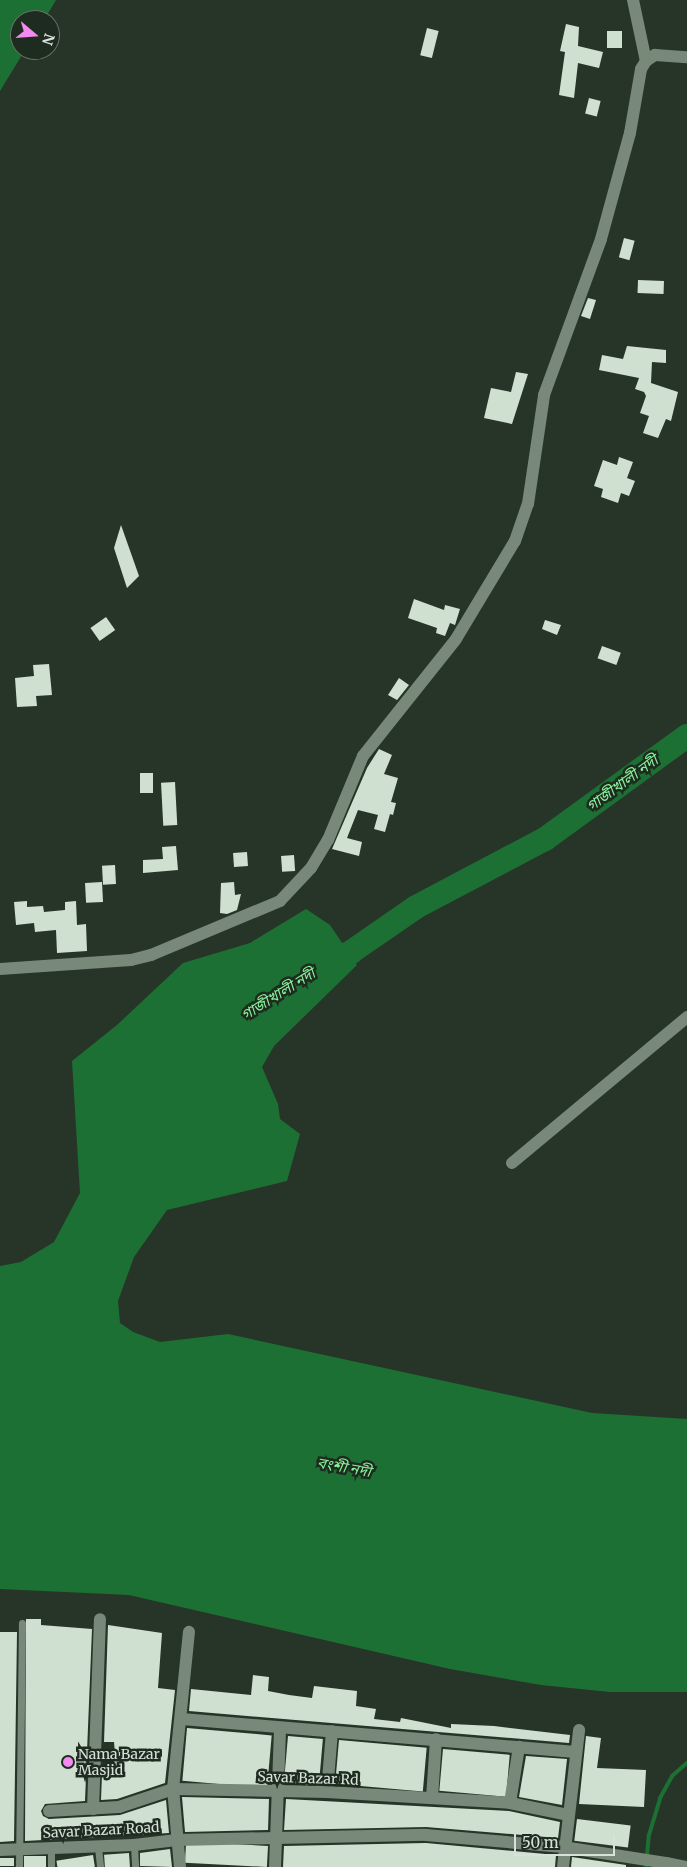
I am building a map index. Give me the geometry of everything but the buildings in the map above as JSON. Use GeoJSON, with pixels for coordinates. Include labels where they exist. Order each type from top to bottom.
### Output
{"type":"FeatureCollection","features":[{"type":"Feature","properties":{"kind":"street"},"geometry":{"type":"LineString","coordinates":[[0,969],[130,960],[151,955],[280,901],[311,868],[328,840],[363,756],[456,639],[515,541],[528,504],[544,395],[602,239],[630,133],[637,80],[646,61],[633,0]]}},
{"type":"Feature","properties":{"kind":"street"},"geometry":{"type":"LineString","coordinates":[[646,61],[663,54],[687,57]]}},
{"type":"Feature","properties":{"kind":"street"},"geometry":{"type":"LineString","coordinates":[[512,1163],[687,1017]]}},
{"type":"Feature","properties":{"kind":"street"},"geometry":{"type":"LineString","coordinates":[[93,1809],[100,1619]]}},
{"type":"Feature","properties":{"kind":"street"},"geometry":{"type":"LineString","coordinates":[[190,1632],[173,1789],[177,1840],[426,1835],[563,1847],[635,1857],[686,1867]]}},
{"type":"Feature","properties":{"kind":"street"},"geometry":{"type":"LineString","coordinates":[[182,1718],[280,1728],[436,1739],[576,1752]]}},
{"type":"Feature","properties":{"kind":"street"},"geometry":{"type":"LineString","coordinates":[[275,1867],[280,1728]]}},
{"type":"Feature","properties":{"kind":"street"},"geometry":{"type":"LineString","coordinates":[[563,1867],[563,1847],[579,1730]]}},
{"type":"Feature","properties":{"kind":"street"},"geometry":{"type":"LineString","coordinates":[[327,1792],[332,1731]]}},
{"type":"Feature","properties":{"kind":"street"},"geometry":{"type":"LineString","coordinates":[[432,1798],[436,1739]]}},
{"type":"Feature","properties":{"kind":"street"},"geometry":{"type":"LineString","coordinates":[[510,1803],[519,1747]]}},
{"type":"Feature","properties":{"kind":"street","name":"Savar Bazar Rd"},"geometry":{"type":"LineString","coordinates":[[49,1811],[119,1807],[173,1789],[327,1792],[510,1803],[568,1815]]}},
{"type":"Feature","properties":{"kind":"street","name":"Savar Bazar Road"},"geometry":{"type":"LineString","coordinates":[[0,1850],[134,1846],[177,1840],[180,1867]]}},
{"type":"Feature","properties":{"kind":"lane"},"geometry":{"type":"LineString","coordinates":[[19,1867],[22,1623]]}},
{"type":"Feature","properties":{"kind":"lane"},"geometry":{"type":"LineString","coordinates":[[134,1846],[136,1867]]}},
{"type":"Feature","properties":{"kind":"lane"},"geometry":{"type":"LineString","coordinates":[[98,1847],[100,1867]]}},
{"type":"Feature","properties":{"kind":"lane"},"geometry":{"type":"LineString","coordinates":[[51,1849],[51,1867]]}},
{"type":"Feature","properties":{"kind":"water"},"geometry":{"type":"Polygon","coordinates":[[[0,0],[56,0],[50,10],[10,10],[10,60],[19,60],[0,91],[0,0]]]}},
{"type":"Feature","properties":{"kind":"water","name":"বংশী নদী"},"geometry":{"type":"Polygon","coordinates":[[[306,909],[330,925],[357,965],[274,1046],[262,1067],[278,1104],[280,1119],[300,1134],[287,1181],[167,1210],[134,1257],[118,1301],[120,1323],[133,1332],[160,1342],[228,1334],[592,1413],[687,1419],[687,1692],[610,1692],[541,1685],[450,1669],[129,1595],[0,1589],[0,1266],[21,1262],[54,1242],[80,1193],[72,1061],[117,1025],[183,963],[250,943],[306,909]]]}},
{"type":"Feature","properties":{"kind":"waterway","name":"গাজীখালী নদী"},"geometry":{"type":"LineString","coordinates":[[322,967],[351,952],[416,907],[545,839],[687,736]]}},
{"type":"Feature","properties":{"kind":"waterway"},"geometry":{"type":"LineString","coordinates":[[646,1867],[649,1835],[660,1798],[672,1776],[687,1763]]}},
{"type":"Feature","properties":{"kind":"place","name":"Nama Bazar Masjid"},"geometry":{"type":"Point","coordinates":[68,1762]}}]}
